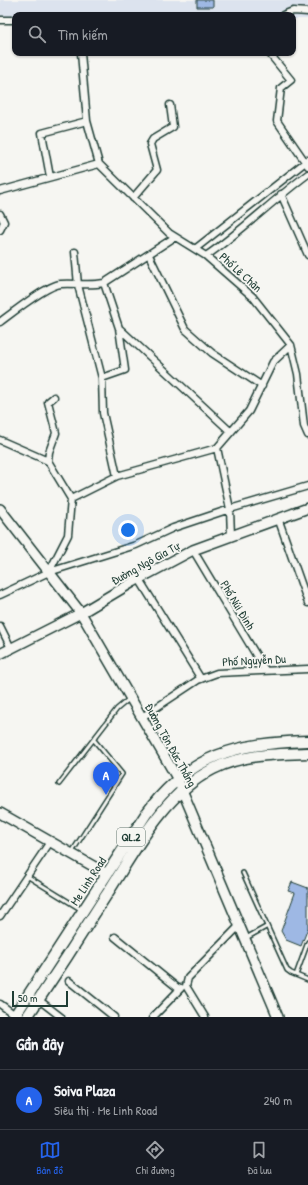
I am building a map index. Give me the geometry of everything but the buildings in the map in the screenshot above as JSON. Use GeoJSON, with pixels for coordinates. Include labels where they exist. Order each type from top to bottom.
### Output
{"type":"FeatureCollection","features":[{"type":"Feature","properties":{"kind":"main road","name":"Đường Ngô Gia Tự"},"geometry":{"type":"LineString","coordinates":[[0,654],[81,613],[139,578],[193,550],[308,508]]}},
{"type":"Feature","properties":{"kind":"main road","name":"Đường Tôn Đức Thắng"},"geometry":{"type":"LineString","coordinates":[[0,509],[81,613],[177,778],[278,1017]]}},
{"type":"Feature","properties":{"kind":"main road","name":"Me Linh Road"},"geometry":{"type":"LineString","coordinates":[[15,1016],[146,814],[162,792],[177,778],[209,758],[226,751],[264,744],[308,741]]}},
{"type":"Feature","properties":{"kind":"main road","name":"Me Linh Road"},"geometry":{"type":"LineString","coordinates":[[27,1017],[150,828],[182,789],[203,774],[229,762],[264,755],[308,753]]}},
{"type":"Feature","properties":{"kind":"main road"},"geometry":{"type":"LineString","coordinates":[[0,813],[107,874]]}},
{"type":"Feature","properties":{"kind":"street"},"geometry":{"type":"LineString","coordinates":[[290,12],[308,12]]}},
{"type":"Feature","properties":{"kind":"street"},"geometry":{"type":"LineString","coordinates":[[0,20],[12,20]]}},
{"type":"Feature","properties":{"kind":"street"},"geometry":{"type":"LineString","coordinates":[[0,191],[100,164],[87,121],[82,56]]}},
{"type":"Feature","properties":{"kind":"street"},"geometry":{"type":"LineString","coordinates":[[195,249],[307,163],[277,121],[281,88],[291,80],[271,56]]}},
{"type":"Feature","properties":{"kind":"street"},"geometry":{"type":"LineString","coordinates":[[133,198],[157,170],[150,144],[153,139],[173,127],[174,124],[170,105]]}},
{"type":"Feature","properties":{"kind":"street"},"geometry":{"type":"LineString","coordinates":[[50,177],[42,133],[87,121]]}},
{"type":"Feature","properties":{"kind":"street","name":"Phố Lê Chân"},"geometry":{"type":"LineString","coordinates":[[100,164],[169,233],[206,256],[253,297],[291,345],[298,374],[304,426],[308,435]]}},
{"type":"Feature","properties":{"kind":"street"},"geometry":{"type":"LineString","coordinates":[[206,256],[308,174]]}},
{"type":"Feature","properties":{"kind":"street"},"geometry":{"type":"LineString","coordinates":[[282,194],[308,255]]}},
{"type":"Feature","properties":{"kind":"street"},"geometry":{"type":"LineString","coordinates":[[0,214],[4,222],[0,230]]}},
{"type":"Feature","properties":{"kind":"street"},"geometry":{"type":"LineString","coordinates":[[0,322],[47,289],[60,284],[93,285],[104,283],[176,237]]}},
{"type":"Feature","properties":{"kind":"street"},"geometry":{"type":"LineString","coordinates":[[75,252],[78,285],[102,378],[103,413],[117,476]]}},
{"type":"Feature","properties":{"kind":"street"},"geometry":{"type":"LineString","coordinates":[[149,255],[185,329],[212,352],[262,386]]}},
{"type":"Feature","properties":{"kind":"street"},"geometry":{"type":"LineString","coordinates":[[102,378],[125,370],[119,328],[104,283]]}},
{"type":"Feature","properties":{"kind":"street"},"geometry":{"type":"LineString","coordinates":[[119,328],[230,432]]}},
{"type":"Feature","properties":{"kind":"street"},"geometry":{"type":"LineString","coordinates":[[71,499],[117,476],[217,448],[249,411],[273,362],[291,345]]}},
{"type":"Feature","properties":{"kind":"street"},"geometry":{"type":"LineString","coordinates":[[48,461],[56,433],[48,402],[54,397]]}},
{"type":"Feature","properties":{"kind":"street"},"geometry":{"type":"LineString","coordinates":[[0,440],[48,461],[71,499],[68,535],[49,572]]}},
{"type":"Feature","properties":{"kind":"street"},"geometry":{"type":"LineString","coordinates":[[217,448],[230,508],[231,536]]}},
{"type":"Feature","properties":{"kind":"street"},"geometry":{"type":"LineString","coordinates":[[0,595],[49,572],[136,545],[173,528],[230,508],[308,486]]}},
{"type":"Feature","properties":{"kind":"street"},"geometry":{"type":"LineString","coordinates":[[278,518],[308,603]]}},
{"type":"Feature","properties":{"kind":"street","name":"Phố Núi Đinh"},"geometry":{"type":"LineString","coordinates":[[193,550],[265,670]]}},
{"type":"Feature","properties":{"kind":"street"},"geometry":{"type":"LineString","coordinates":[[139,578],[201,679]]}},
{"type":"Feature","properties":{"kind":"street"},"geometry":{"type":"LineString","coordinates":[[0,626],[12,648]]}},
{"type":"Feature","properties":{"kind":"street","name":"Phố Nguyễn Du"},"geometry":{"type":"LineString","coordinates":[[142,717],[176,693],[201,679],[217,673],[308,669]]}},
{"type":"Feature","properties":{"kind":"street"},"geometry":{"type":"LineString","coordinates":[[0,916],[50,842]]}},
{"type":"Feature","properties":{"kind":"street"},"geometry":{"type":"LineString","coordinates":[[153,1017],[179,990],[188,978],[239,926]]}},
{"type":"Feature","properties":{"kind":"street"},"geometry":{"type":"LineString","coordinates":[[115,937],[179,990]]}},
{"type":"Feature","properties":{"kind":"street"},"geometry":{"type":"LineString","coordinates":[[69,981],[114,1017]]}},
{"type":"Feature","properties":{"kind":"street"},"geometry":{"type":"LineString","coordinates":[[186,982],[186,986],[205,1017]]}},
{"type":"Feature","properties":{"kind":"street"},"geometry":{"type":"LineString","coordinates":[[39,1000],[61,1017]]}},
{"type":"Feature","properties":{"kind":"street"},"geometry":{"type":"LineString","coordinates":[[0,1004],[15,1016]]}},
{"type":"Feature","properties":{"kind":"lane"},"geometry":{"type":"LineString","coordinates":[[59,784],[118,709],[131,698]]}},
{"type":"Feature","properties":{"kind":"lane"},"geometry":{"type":"LineString","coordinates":[[70,854],[122,774],[94,740]]}},
{"type":"Feature","properties":{"kind":"lane"},"geometry":{"type":"LineString","coordinates":[[243,873],[266,927],[287,970],[308,980]]}},
{"type":"Feature","properties":{"kind":"lane"},"geometry":{"type":"LineString","coordinates":[[27,876],[84,911]]}},
{"type":"Feature","properties":{"kind":"lane"},"geometry":{"type":"LineString","coordinates":[[244,938],[266,927]]}},
{"type":"Feature","properties":{"kind":"lane"},"geometry":{"type":"LineString","coordinates":[[296,975],[308,942]]}},
{"type":"Feature","properties":{"kind":"shaded area"},"geometry":{"type":"Polygon","coordinates":[[[0,0],[308,0],[308,19],[296,19],[296,12],[12,12],[12,20],[0,20],[0,0]]]}},
{"type":"Feature","properties":{"kind":"place","name":"Soiva Plaza"},"geometry":{"type":"Point","coordinates":[106,795]}}]}
